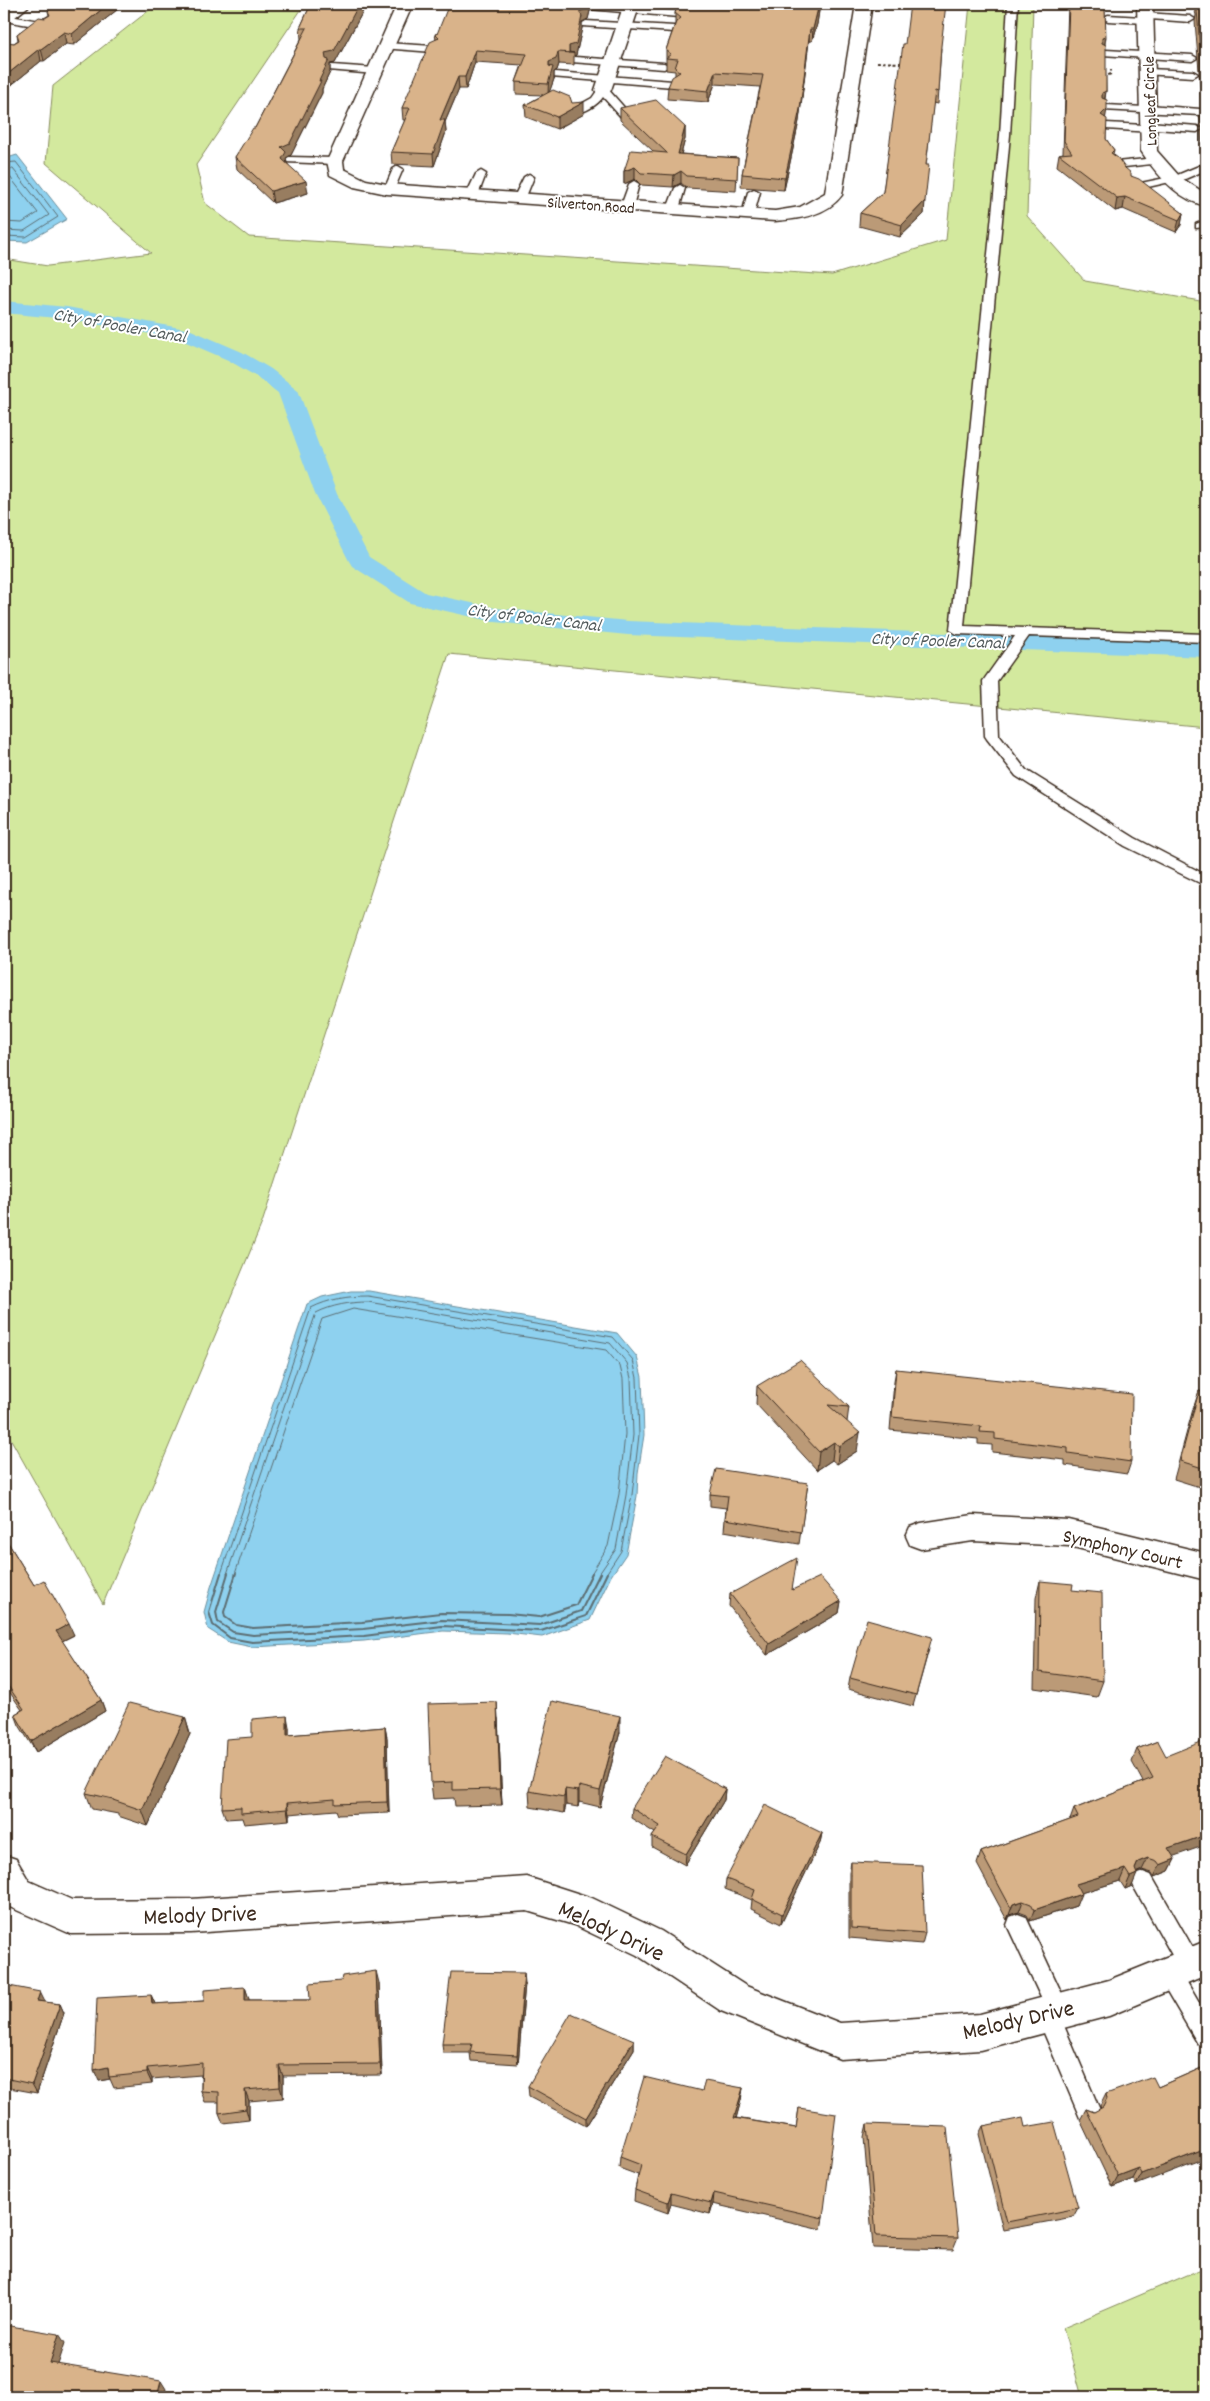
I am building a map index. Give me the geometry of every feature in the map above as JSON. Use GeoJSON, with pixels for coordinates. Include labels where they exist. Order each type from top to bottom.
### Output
{"type":"FeatureCollection","features":[{"type":"Feature","properties":{"kind":"street"},"geometry":{"type":"LineString","coordinates":[[335,161],[405,4]]}},
{"type":"Feature","properties":{"kind":"street","name":"Silverton Road"},"geometry":{"type":"LineString","coordinates":[[335,161],[336,171],[346,179],[360,185],[388,190],[775,216],[795,215],[824,204],[833,195],[864,4]]}},
{"type":"Feature","properties":{"kind":"street"},"geometry":{"type":"LineString","coordinates":[[607,77],[629,12]]}},
{"type":"Feature","properties":{"kind":"street","name":"Longleaf Circle"},"geometry":{"type":"LineString","coordinates":[[1146,13],[1150,118],[1149,151],[1172,179],[1186,192],[1206,201]]}},
{"type":"Feature","properties":{"kind":"street","name":"Symphony Court"},"geometry":{"type":"LineString","coordinates":[[921,1536],[973,1528],[1069,1533],[1206,1566]]}},
{"type":"Feature","properties":{"kind":"street","name":"Melody Drive"},"geometry":{"type":"LineString","coordinates":[[4,1871],[17,1893],[72,1917],[191,1916],[527,1894],[580,1910],[649,1943],[734,1999],[840,2041],[980,2032],[1109,1998],[1189,1965]]}},
{"type":"Feature","properties":{"kind":"lane"},"geometry":{"type":"LineString","coordinates":[[1013,4],[1005,135],[957,630],[1206,638]]}},
{"type":"Feature","properties":{"kind":"lane"},"geometry":{"type":"LineString","coordinates":[[1166,4],[1192,5]]}},
{"type":"Feature","properties":{"kind":"lane"},"geometry":{"type":"LineString","coordinates":[[592,7],[629,12],[678,14]]}},
{"type":"Feature","properties":{"kind":"lane"},"geometry":{"type":"LineString","coordinates":[[11,11],[46,25]]}},
{"type":"Feature","properties":{"kind":"lane"},"geometry":{"type":"LineString","coordinates":[[586,24],[629,12],[674,29]]}},
{"type":"Feature","properties":{"kind":"lane"},"geometry":{"type":"LineString","coordinates":[[1108,18],[1146,13],[1190,19]]}},
{"type":"Feature","properties":{"kind":"lane"},"geometry":{"type":"LineString","coordinates":[[386,46],[433,49]]}},
{"type":"Feature","properties":{"kind":"lane"},"geometry":{"type":"LineString","coordinates":[[1106,53],[1192,58]]}},
{"type":"Feature","properties":{"kind":"lane"},"geometry":{"type":"LineString","coordinates":[[575,60],[607,77],[625,115]]}},
{"type":"Feature","properties":{"kind":"lane"},"geometry":{"type":"LineString","coordinates":[[607,77],[664,66]]}},
{"type":"Feature","properties":{"kind":"lane"},"geometry":{"type":"LineString","coordinates":[[332,68],[375,71]]}},
{"type":"Feature","properties":{"kind":"lane"},"geometry":{"type":"LineString","coordinates":[[1148,72],[1193,74]]}},
{"type":"Feature","properties":{"kind":"lane"},"geometry":{"type":"LineString","coordinates":[[555,75],[607,77],[673,84]]}},
{"type":"Feature","properties":{"kind":"lane"},"geometry":{"type":"LineString","coordinates":[[576,111],[596,100],[607,77]]}},
{"type":"Feature","properties":{"kind":"lane"},"geometry":{"type":"LineString","coordinates":[[1106,108],[1197,129]]}},
{"type":"Feature","properties":{"kind":"lane"},"geometry":{"type":"LineString","coordinates":[[1106,126],[1200,112]]}},
{"type":"Feature","properties":{"kind":"lane"},"geometry":{"type":"LineString","coordinates":[[289,160],[335,161]]}},
{"type":"Feature","properties":{"kind":"lane"},"geometry":{"type":"LineString","coordinates":[[1116,165],[1156,161]]}},
{"type":"Feature","properties":{"kind":"lane"},"geometry":{"type":"LineString","coordinates":[[1135,186],[1172,179],[1206,166]]}},
{"type":"Feature","properties":{"kind":"lane"},"geometry":{"type":"LineString","coordinates":[[388,190],[398,169]]}},
{"type":"Feature","properties":{"kind":"lane"},"geometry":{"type":"LineString","coordinates":[[472,195],[481,174]]}},
{"type":"Feature","properties":{"kind":"lane"},"geometry":{"type":"LineString","coordinates":[[519,199],[529,177]]}},
{"type":"Feature","properties":{"kind":"lane"},"geometry":{"type":"LineString","coordinates":[[627,206],[634,184]]}},
{"type":"Feature","properties":{"kind":"lane"},"geometry":{"type":"LineString","coordinates":[[673,209],[680,188]]}},
{"type":"Feature","properties":{"kind":"lane"},"geometry":{"type":"LineString","coordinates":[[748,214],[754,192]]}},
{"type":"Feature","properties":{"kind":"lane"},"geometry":{"type":"LineString","coordinates":[[1025,632],[990,682],[992,736],[1021,773],[1130,842],[1206,881]]}},
{"type":"Feature","properties":{"kind":"lane"},"geometry":{"type":"LineString","coordinates":[[1143,1882],[1189,1965],[1206,2036]]}},
{"type":"Feature","properties":{"kind":"lane"},"geometry":{"type":"LineString","coordinates":[[1018,1926],[1053,2013],[1088,2110]]}},
{"type":"Feature","properties":{"kind":"path"},"geometry":{"type":"LineString","coordinates":[[1102,77],[1110,74],[1111,70]]}},
{"type":"Feature","properties":{"kind":"green space"},"geometry":{"type":"Polygon","coordinates":[[[157,4],[305,4],[196,165],[205,203],[249,237],[832,275],[946,240],[970,4],[1033,4],[1027,216],[1085,281],[1206,302],[1206,727],[449,654],[262,1223],[103,1604],[4,1427],[4,259],[48,266],[151,253],[46,163],[53,86],[157,4]]]}},
{"type":"Feature","properties":{"kind":"green space"},"geometry":{"type":"Polygon","coordinates":[[[1206,2267],[1206,2397],[1082,2397],[1063,2328],[1206,2267]]]}},
{"type":"Feature","properties":{"kind":"water"},"geometry":{"type":"Polygon","coordinates":[[[17,155],[67,219],[27,242],[4,241],[4,159],[17,155]]]}},
{"type":"Feature","properties":{"kind":"water"},"geometry":{"type":"Polygon","coordinates":[[[351,1291],[369,1291],[617,1333],[637,1357],[642,1377],[644,1435],[638,1473],[637,1496],[626,1554],[611,1576],[590,1620],[542,1637],[507,1633],[443,1631],[364,1641],[252,1647],[228,1642],[208,1629],[204,1612],[211,1587],[307,1304],[322,1297],[351,1291]]]}},
{"type":"Feature","properties":{"kind":"building"},"geometry":{"type":"Polygon","coordinates":[[[57,4],[108,4],[72,34],[64,32],[4,77],[4,44],[7,42],[14,43],[19,40],[17,34],[39,17],[45,18],[50,15],[48,11],[57,4]]]}},
{"type":"Feature","properties":{"kind":"building"},"geometry":{"type":"Polygon","coordinates":[[[311,4],[359,4],[334,51],[325,53],[326,59],[329,60],[319,81],[321,81],[290,143],[281,147],[286,152],[282,159],[306,181],[271,191],[235,157],[253,128],[255,128],[307,28],[300,28],[311,4]]]}},
{"type":"Feature","properties":{"kind":"building"},"geometry":{"type":"Polygon","coordinates":[[[449,4],[589,4],[588,8],[579,12],[582,16],[576,44],[569,46],[569,52],[574,53],[558,52],[556,59],[549,62],[549,66],[553,67],[548,84],[516,82],[527,54],[475,50],[465,77],[458,77],[440,120],[445,120],[433,154],[391,152],[410,108],[402,108],[430,42],[439,38],[435,34],[437,34],[449,4]]]}},
{"type":"Feature","properties":{"kind":"building"},"geometry":{"type":"Polygon","coordinates":[[[684,4],[819,4],[813,29],[810,29],[800,109],[785,178],[742,174],[763,75],[715,72],[708,91],[668,87],[672,77],[680,72],[675,68],[678,59],[666,58],[671,54],[666,50],[676,22],[681,18],[675,13],[677,7],[684,4]]]}},
{"type":"Feature","properties":{"kind":"building"},"geometry":{"type":"Polygon","coordinates":[[[910,4],[946,4],[938,92],[935,91],[926,165],[929,165],[925,201],[902,225],[860,213],[883,192],[910,4]]]}},
{"type":"Feature","properties":{"kind":"building"},"geometry":{"type":"Polygon","coordinates":[[[1069,4],[1106,4],[1103,7],[1105,9],[1106,37],[1102,38],[1102,43],[1106,45],[1106,91],[1102,93],[1102,98],[1107,100],[1107,109],[1101,115],[1107,119],[1106,139],[1114,150],[1111,153],[1118,158],[1131,173],[1131,176],[1139,179],[1183,213],[1179,220],[1125,197],[1117,198],[1059,154],[1072,153],[1064,141],[1069,4]]]}},
{"type":"Feature","properties":{"kind":"building"},"geometry":{"type":"Polygon","coordinates":[[[1198,4],[1206,4],[1206,97],[1204,96],[1198,4]]]}},
{"type":"Feature","properties":{"kind":"building"},"geometry":{"type":"Polygon","coordinates":[[[553,90],[570,97],[572,103],[584,102],[557,117],[525,105],[553,90]]]}},
{"type":"Feature","properties":{"kind":"building"},"geometry":{"type":"Polygon","coordinates":[[[656,100],[685,127],[678,154],[738,158],[737,179],[687,176],[681,171],[674,175],[641,173],[635,167],[624,171],[631,150],[667,153],[620,108],[656,100]]]}},
{"type":"Feature","properties":{"kind":"building"},"geometry":{"type":"Polygon","coordinates":[[[1206,102],[1206,116],[1203,114],[1203,105],[1206,102]]]}},
{"type":"Feature","properties":{"kind":"building"},"geometry":{"type":"Polygon","coordinates":[[[1206,116],[1206,149],[1204,120],[1206,116]]]}},
{"type":"Feature","properties":{"kind":"building"},"geometry":{"type":"Polygon","coordinates":[[[800,1360],[849,1407],[828,1405],[860,1433],[839,1446],[834,1442],[819,1452],[757,1386],[800,1360]]]}},
{"type":"Feature","properties":{"kind":"building"},"geometry":{"type":"Polygon","coordinates":[[[896,1369],[1132,1394],[1131,1462],[1068,1453],[1068,1448],[995,1439],[995,1433],[980,1432],[981,1426],[892,1417],[896,1369]]]}},
{"type":"Feature","properties":{"kind":"building"},"geometry":{"type":"Polygon","coordinates":[[[1199,1391],[1206,1393],[1206,1469],[1180,1461],[1199,1391]]]}},
{"type":"Feature","properties":{"kind":"building"},"geometry":{"type":"Polygon","coordinates":[[[716,1469],[808,1483],[801,1532],[725,1519],[728,1496],[710,1494],[716,1469]]]}},
{"type":"Feature","properties":{"kind":"building"},"geometry":{"type":"Polygon","coordinates":[[[4,1536],[34,1585],[44,1580],[69,1624],[56,1631],[101,1700],[31,1741],[15,1714],[24,1709],[4,1680],[4,1536]]]}},
{"type":"Feature","properties":{"kind":"building"},"geometry":{"type":"Polygon","coordinates":[[[797,1558],[792,1590],[820,1577],[841,1601],[769,1644],[730,1594],[797,1558]]]}},
{"type":"Feature","properties":{"kind":"building"},"geometry":{"type":"Polygon","coordinates":[[[1040,1581],[1073,1584],[1072,1590],[1102,1593],[1103,1681],[1039,1672],[1040,1581]]]}},
{"type":"Feature","properties":{"kind":"building"},"geometry":{"type":"Polygon","coordinates":[[[867,1619],[932,1637],[916,1695],[850,1678],[867,1619]]]}},
{"type":"Feature","properties":{"kind":"building"},"geometry":{"type":"Polygon","coordinates":[[[552,1701],[620,1716],[600,1791],[579,1786],[578,1791],[565,1789],[564,1797],[529,1791],[552,1701]]]}},
{"type":"Feature","properties":{"kind":"building"},"geometry":{"type":"Polygon","coordinates":[[[497,1702],[500,1789],[453,1790],[453,1782],[431,1783],[428,1704],[497,1702]]]}},
{"type":"Feature","properties":{"kind":"building"},"geometry":{"type":"Polygon","coordinates":[[[129,1703],[185,1717],[142,1810],[113,1799],[86,1793],[129,1703]]]}},
{"type":"Feature","properties":{"kind":"building"},"geometry":{"type":"Polygon","coordinates":[[[287,1716],[287,1735],[385,1727],[387,1802],[335,1804],[335,1799],[287,1803],[287,1809],[241,1813],[241,1807],[222,1808],[226,1739],[252,1737],[252,1719],[287,1716]]]}},
{"type":"Feature","properties":{"kind":"building"},"geometry":{"type":"Polygon","coordinates":[[[1206,1740],[1206,1835],[1168,1848],[1175,1859],[1160,1865],[1157,1861],[1148,1858],[1138,1862],[1135,1869],[1137,1874],[1130,1877],[1125,1869],[1076,1884],[1081,1894],[1034,1910],[1031,1904],[1023,1901],[1013,1904],[1011,1908],[981,1852],[1078,1817],[1074,1809],[1153,1778],[1137,1749],[1158,1741],[1166,1756],[1206,1740]]]}},
{"type":"Feature","properties":{"kind":"building"},"geometry":{"type":"Polygon","coordinates":[[[665,1756],[725,1789],[686,1854],[652,1837],[660,1826],[632,1808],[665,1756]]]}},
{"type":"Feature","properties":{"kind":"building"},"geometry":{"type":"Polygon","coordinates":[[[765,1805],[822,1833],[782,1914],[752,1899],[755,1890],[726,1879],[765,1805]]]}},
{"type":"Feature","properties":{"kind":"building"},"geometry":{"type":"Polygon","coordinates":[[[851,1862],[922,1865],[925,1933],[851,1928],[851,1862]]]}},
{"type":"Feature","properties":{"kind":"building"},"geometry":{"type":"Polygon","coordinates":[[[376,1971],[380,2064],[279,2065],[280,2087],[245,2090],[246,2109],[219,2113],[219,2092],[201,2091],[202,2063],[147,2068],[147,2073],[109,2077],[108,2067],[94,2070],[97,1998],[151,1995],[152,2004],[204,2001],[204,1990],[245,1987],[245,2000],[310,2000],[309,1984],[341,1981],[342,1976],[376,1971]]]}},
{"type":"Feature","properties":{"kind":"building"},"geometry":{"type":"Polygon","coordinates":[[[451,1972],[524,1973],[517,2055],[470,2052],[472,2044],[442,2044],[451,1972]]]}},
{"type":"Feature","properties":{"kind":"building"},"geometry":{"type":"Polygon","coordinates":[[[4,1985],[40,1992],[37,2001],[60,2004],[32,2084],[4,2078],[4,1985]]]}},
{"type":"Feature","properties":{"kind":"building"},"geometry":{"type":"Polygon","coordinates":[[[571,2013],[634,2040],[586,2118],[528,2086],[571,2013]]]}},
{"type":"Feature","properties":{"kind":"building"},"geometry":{"type":"Polygon","coordinates":[[[1206,2066],[1206,2149],[1142,2174],[1139,2168],[1118,2176],[1086,2109],[1094,2112],[1103,2107],[1107,2099],[1106,2094],[1153,2077],[1158,2087],[1206,2066]]]}},
{"type":"Feature","properties":{"kind":"building"},"geometry":{"type":"Polygon","coordinates":[[[644,2077],[702,2091],[705,2081],[743,2088],[734,2118],[796,2128],[799,2108],[836,2114],[823,2218],[714,2193],[711,2203],[671,2193],[668,2202],[635,2190],[641,2165],[620,2157],[644,2077]]]}},
{"type":"Feature","properties":{"kind":"building"},"geometry":{"type":"Polygon","coordinates":[[[1023,2118],[1025,2127],[1054,2122],[1078,2208],[1007,2222],[983,2126],[1023,2118]]]}},
{"type":"Feature","properties":{"kind":"building"},"geometry":{"type":"Polygon","coordinates":[[[867,2124],[947,2127],[958,2238],[876,2236],[867,2124]]]}},
{"type":"Feature","properties":{"kind":"building"},"geometry":{"type":"Polygon","coordinates":[[[4,2325],[59,2334],[50,2363],[161,2381],[157,2397],[4,2397],[4,2325]]]}},
{"type":"Feature","properties":{"kind":"waterway","name":"City of Pooler Canal"},"geometry":{"type":"LineString","coordinates":[[4,307],[67,313],[184,334],[235,356],[264,373],[287,390],[326,494],[360,561],[418,598],[495,615],[628,628],[1206,650]]}}]}
